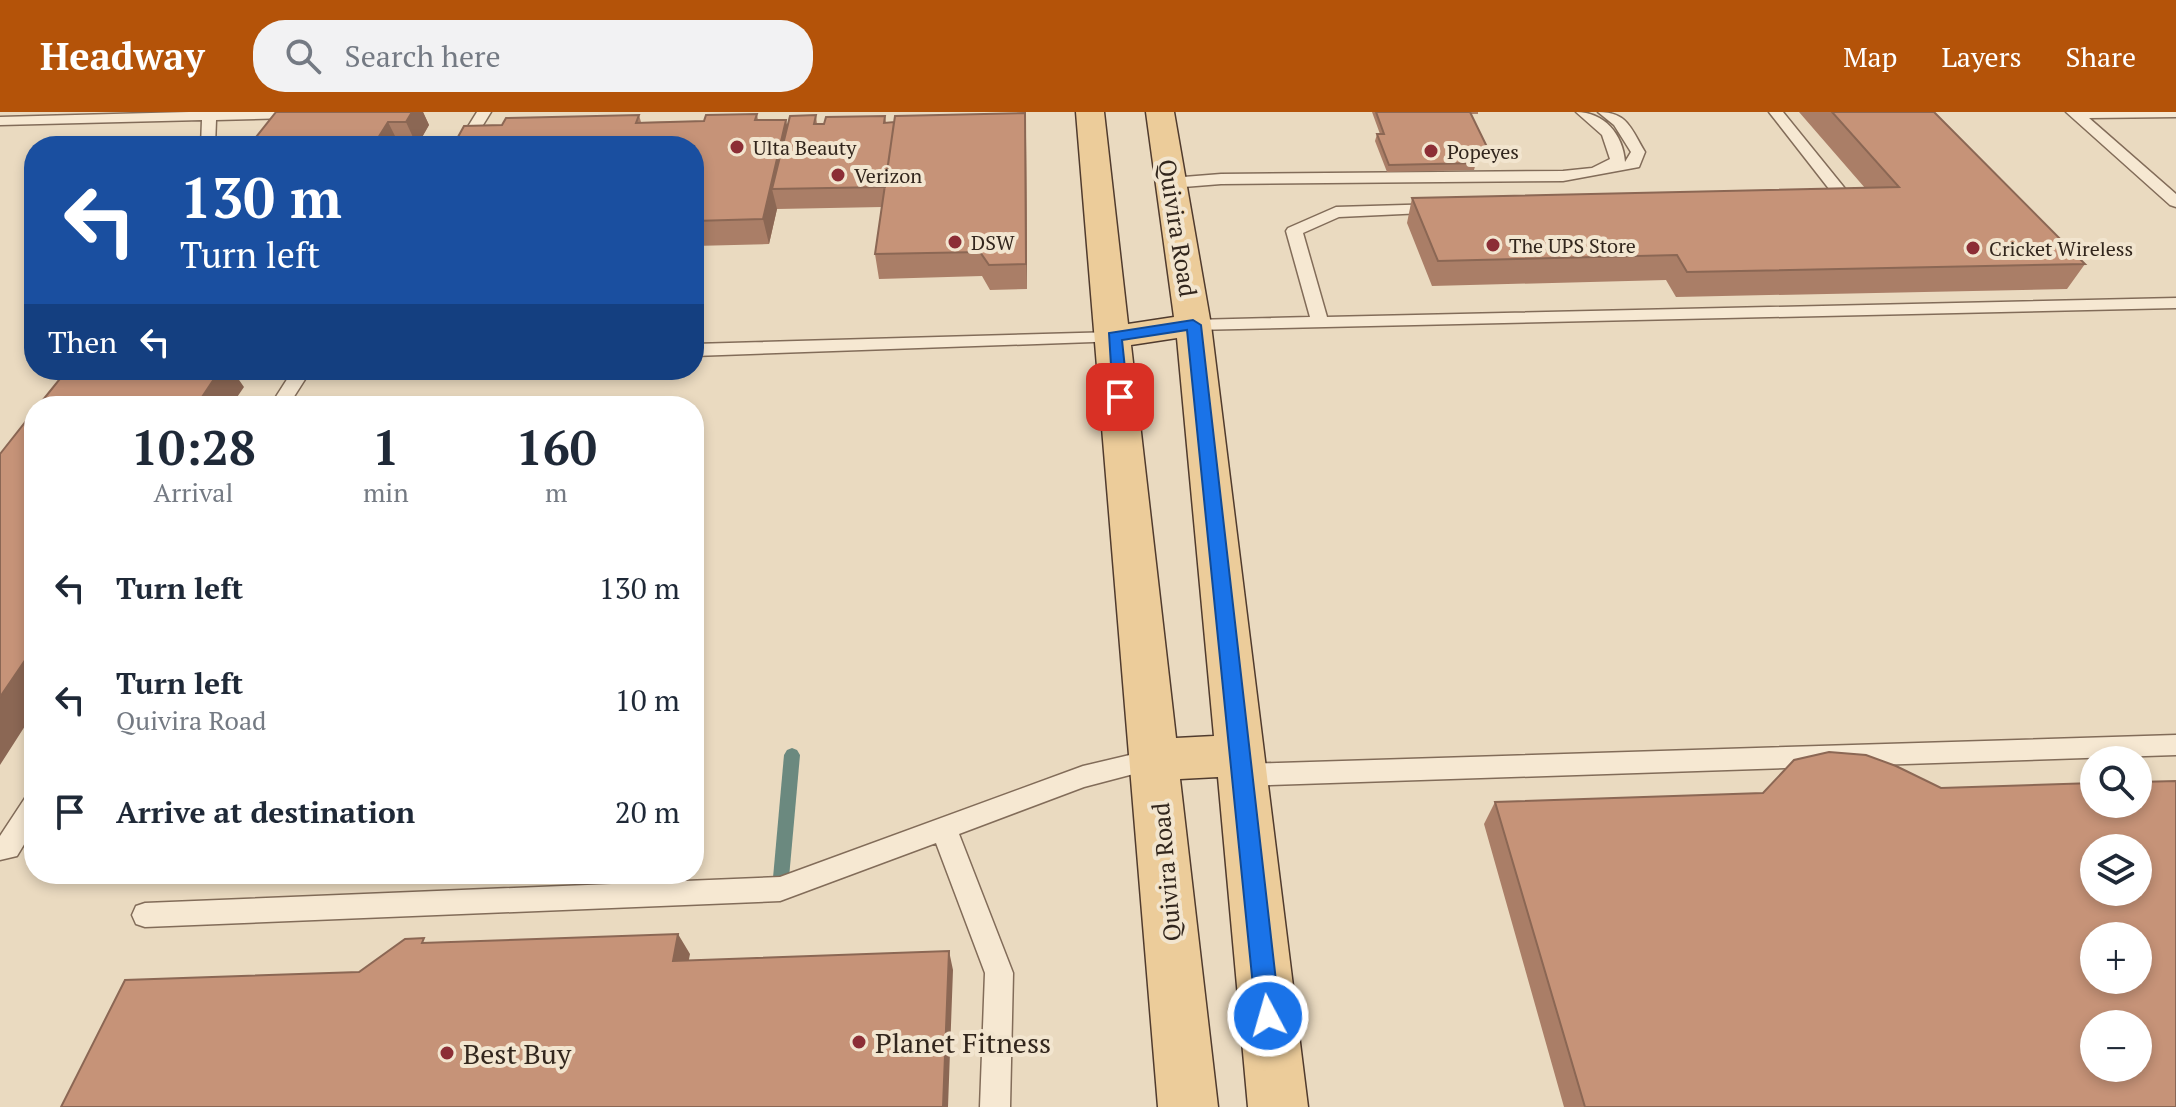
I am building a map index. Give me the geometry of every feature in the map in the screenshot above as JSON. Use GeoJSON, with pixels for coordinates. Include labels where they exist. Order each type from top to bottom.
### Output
{"type":"FeatureCollection","features":[{"type":"Feature","properties":{"kind":"main road","name":"Quivira Road"},"geometry":{"type":"LineString","coordinates":[[1090,112],[1115,337],[1188,1107]]}},
{"type":"Feature","properties":{"kind":"main road","name":"Quivira Road"},"geometry":{"type":"LineString","coordinates":[[1160,112],[1193,325],[1278,1107]]}},
{"type":"Feature","properties":{"kind":"main road"},"geometry":{"type":"LineString","coordinates":[[1115,337],[1193,325]]}},
{"type":"Feature","properties":{"kind":"main road"},"geometry":{"type":"LineString","coordinates":[[1155,759],[1242,766]]}},
{"type":"Feature","properties":{"kind":"lane"},"geometry":{"type":"LineString","coordinates":[[0,121],[362,112]]}},
{"type":"Feature","properties":{"kind":"lane"},"geometry":{"type":"LineString","coordinates":[[469,136],[484,112]]}},
{"type":"Feature","properties":{"kind":"lane"},"geometry":{"type":"LineString","coordinates":[[1583,112],[1598,121],[1617,144],[1618,161],[1595,172]]}},
{"type":"Feature","properties":{"kind":"lane"},"geometry":{"type":"LineString","coordinates":[[1171,183],[1261,179],[1534,177],[1595,172],[1634,164],[1638,152],[1620,122],[1605,112]]}},
{"type":"Feature","properties":{"kind":"lane"},"geometry":{"type":"LineString","coordinates":[[1776,112],[1845,199],[1814,200]]}},
{"type":"Feature","properties":{"kind":"lane"},"geometry":{"type":"LineString","coordinates":[[2074,113],[2176,113]]}},
{"type":"Feature","properties":{"kind":"lane"},"geometry":{"type":"LineString","coordinates":[[2074,113],[2176,202]]}},
{"type":"Feature","properties":{"kind":"lane"},"geometry":{"type":"LineString","coordinates":[[208,136],[209,115]]}},
{"type":"Feature","properties":{"kind":"lane"},"geometry":{"type":"LineString","coordinates":[[1320,321],[1294,231],[1336,212],[1455,209]]}},
{"type":"Feature","properties":{"kind":"lane"},"geometry":{"type":"LineString","coordinates":[[1193,325],[2176,303]]}},
{"type":"Feature","properties":{"kind":"lane"},"geometry":{"type":"LineString","coordinates":[[704,350],[1115,337]]}},
{"type":"Feature","properties":{"kind":"lane"},"geometry":{"type":"LineString","coordinates":[[1242,766],[2176,745]]}},
{"type":"Feature","properties":{"kind":"lane"},"geometry":{"type":"LineString","coordinates":[[145,915],[780,889],[1083,777],[1155,759]]}},
{"type":"Feature","properties":{"kind":"lane"},"geometry":{"type":"LineString","coordinates":[[0,848],[8,848],[24,822]]}},
{"type":"Feature","properties":{"kind":"lane"},"geometry":{"type":"LineString","coordinates":[[944,829],[999,973],[995,1107]]}},
{"type":"Feature","properties":{"kind":"building"},"geometry":{"type":"Polygon","coordinates":[[[276,112],[412,112],[406,122],[388,122],[379,136],[257,136],[276,112]]]}},
{"type":"Feature","properties":{"kind":"building","name":"Popeyes"},"geometry":{"type":"Polygon","coordinates":[[[1376,112],[1470,112],[1490,153],[1471,153],[1476,163],[1389,165],[1377,134],[1384,134],[1376,112]]]}},
{"type":"Feature","properties":{"kind":"building"},"geometry":{"type":"Polygon","coordinates":[[[1832,112],[1934,112],[2085,264],[1687,272],[1677,255],[1438,261],[1412,198],[1899,187],[1832,112]]]}},
{"type":"Feature","properties":{"kind":"building","name":"DSW"},"geometry":{"type":"Polygon","coordinates":[[[1025,113],[1026,264],[989,265],[980,252],[875,254],[895,116],[1025,113]]]}},
{"type":"Feature","properties":{"kind":"building"},"geometry":{"type":"Polygon","coordinates":[[[757,114],[755,120],[786,120],[763,219],[704,221],[704,136],[458,136],[464,126],[502,125],[506,118],[639,115],[636,123],[704,121],[706,115],[757,114]]]}},
{"type":"Feature","properties":{"kind":"building","name":"Verizon"},"geometry":{"type":"Polygon","coordinates":[[[816,115],[814,124],[824,124],[826,117],[885,116],[884,123],[894,122],[885,187],[772,189],[790,116],[816,115]]]}},
{"type":"Feature","properties":{"kind":"building"},"geometry":{"type":"Polygon","coordinates":[[[59,380],[213,380],[203,396],[46,396],[59,380]]]}},
{"type":"Feature","properties":{"kind":"building"},"geometry":{"type":"Polygon","coordinates":[[[24,424],[24,662],[0,697],[0,454],[24,424]]]}},
{"type":"Feature","properties":{"kind":"building"},"geometry":{"type":"Polygon","coordinates":[[[1829,752],[1866,755],[1941,788],[2080,783],[2080,818],[2152,818],[2152,782],[2176,781],[2176,1107],[1585,1107],[1495,802],[1763,793],[1794,760],[1829,752]]]}},
{"type":"Feature","properties":{"kind":"building","name":"Best Buy"},"geometry":{"type":"Polygon","coordinates":[[[678,934],[673,961],[949,951],[943,1107],[61,1107],[125,980],[359,972],[405,939],[424,938],[422,943],[678,934]]]}},
{"type":"Feature","properties":{"kind":"waterway"},"geometry":{"type":"LineString","coordinates":[[780,889],[792,755]]}},
{"type":"Feature","properties":{"kind":"place","name":"Ulta Beauty"},"geometry":{"type":"Point","coordinates":[737,147]}},
{"type":"Feature","properties":{"kind":"place","name":"Popeyes"},"geometry":{"type":"Point","coordinates":[1431,151]}},
{"type":"Feature","properties":{"kind":"place","name":"Verizon"},"geometry":{"type":"Point","coordinates":[838,175]}},
{"type":"Feature","properties":{"kind":"place","name":"DSW"},"geometry":{"type":"Point","coordinates":[955,242]}},
{"type":"Feature","properties":{"kind":"place","name":"The UPS Store"},"geometry":{"type":"Point","coordinates":[1493,245]}},
{"type":"Feature","properties":{"kind":"place","name":"Cricket Wireless"},"geometry":{"type":"Point","coordinates":[1973,248]}},
{"type":"Feature","properties":{"kind":"place","name":"Planet Fitness"},"geometry":{"type":"Point","coordinates":[859,1042]}},
{"type":"Feature","properties":{"kind":"place","name":"Best Buy"},"geometry":{"type":"Point","coordinates":[447,1053]}},
{"type":"Feature","properties":{"kind":"route"},"geometry":{"type":"LineString","coordinates":[[1120,397],[1115,337],[1193,325],[1268,1016]]}}]}
